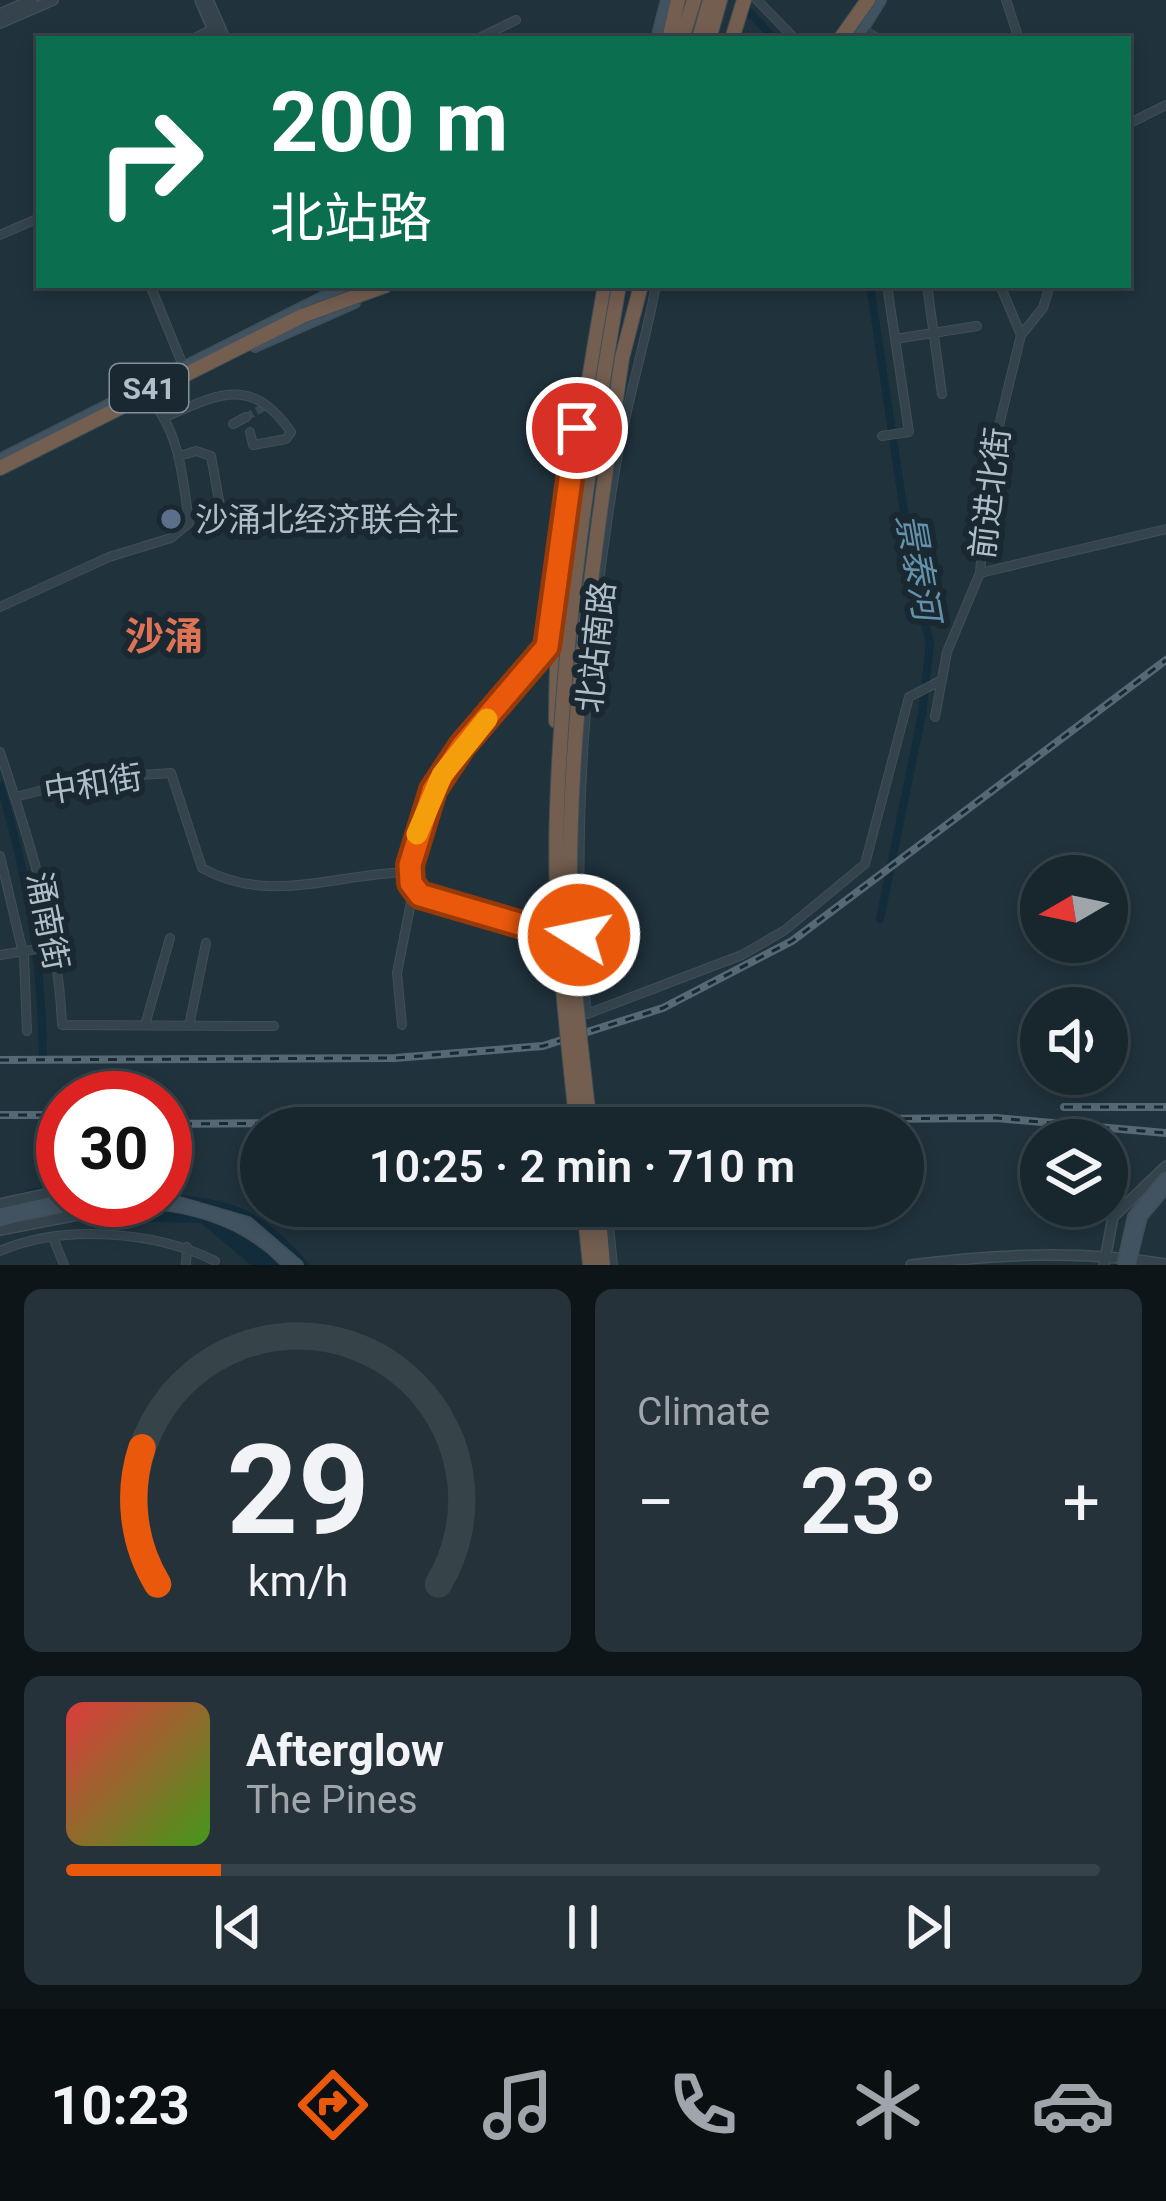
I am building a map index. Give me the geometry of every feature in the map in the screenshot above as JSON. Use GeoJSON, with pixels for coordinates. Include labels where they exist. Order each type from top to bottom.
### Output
{"type":"FeatureCollection","features":[{"type":"Feature","properties":{"kind":"highway"},"geometry":{"type":"LineString","coordinates":[[672,36],[680,0]]}},
{"type":"Feature","properties":{"kind":"highway"},"geometry":{"type":"LineString","coordinates":[[683,36],[694,0]]}},
{"type":"Feature","properties":{"kind":"highway"},"geometry":{"type":"LineString","coordinates":[[699,36],[710,0]]}},
{"type":"Feature","properties":{"kind":"highway"},"geometry":{"type":"LineString","coordinates":[[710,36],[720,0]]}},
{"type":"Feature","properties":{"kind":"highway"},"geometry":{"type":"LineString","coordinates":[[728,36],[734,0]]}},
{"type":"Feature","properties":{"kind":"highway"},"geometry":{"type":"LineString","coordinates":[[729,36],[744,0]]}},
{"type":"Feature","properties":{"kind":"highway"},"geometry":{"type":"LineString","coordinates":[[857,36],[872,0]]}},
{"type":"Feature","properties":{"kind":"highway"},"geometry":{"type":"LineString","coordinates":[[842,36],[872,0]]}},
{"type":"Feature","properties":{"kind":"highway","name":"S41"},"geometry":{"type":"LineString","coordinates":[[0,468],[361,288]]}},
{"type":"Feature","properties":{"kind":"highway"},"geometry":{"type":"LineString","coordinates":[[303,316],[381,288]]}},
{"type":"Feature","properties":{"kind":"highway"},"geometry":{"type":"LineString","coordinates":[[575,1107],[559,936],[559,627],[580,435],[603,288]]}},
{"type":"Feature","properties":{"kind":"highway"},"geometry":{"type":"LineString","coordinates":[[557,811],[575,584],[619,288]]}},
{"type":"Feature","properties":{"kind":"highway"},"geometry":{"type":"LineString","coordinates":[[588,1107],[571,935],[574,765],[590,595],[622,358],[638,288]]}},
{"type":"Feature","properties":{"kind":"highway"},"geometry":{"type":"LineString","coordinates":[[586,1227],[590,1265]]}},
{"type":"Feature","properties":{"kind":"highway"},"geometry":{"type":"LineString","coordinates":[[600,1227],[603,1265]]}},
{"type":"Feature","properties":{"kind":"main road"},"geometry":{"type":"LineString","coordinates":[[657,36],[666,0]]}},
{"type":"Feature","properties":{"kind":"main road"},"geometry":{"type":"LineString","coordinates":[[842,36],[872,0]]}},
{"type":"Feature","properties":{"kind":"main road"},"geometry":{"type":"LineString","coordinates":[[0,468],[149,398],[303,316],[321,297],[340,288]]}},
{"type":"Feature","properties":{"kind":"main road"},"geometry":{"type":"LineString","coordinates":[[0,468],[182,363],[303,316],[330,315],[383,288]]}},
{"type":"Feature","properties":{"kind":"main road"},"geometry":{"type":"LineString","coordinates":[[1126,1265],[1136,1210],[1166,1176]]}},
{"type":"Feature","properties":{"kind":"main road"},"geometry":{"type":"LineString","coordinates":[[1126,1265],[1138,1226],[1166,1188]]}},
{"type":"Feature","properties":{"kind":"main road"},"geometry":{"type":"LineString","coordinates":[[0,1217],[59,1207],[145,1203],[226,1222],[265,1243],[288,1265]]}},
{"type":"Feature","properties":{"kind":"main road"},"geometry":{"type":"LineString","coordinates":[[0,1217],[36,1204]]}},
{"type":"Feature","properties":{"kind":"main road"},"geometry":{"type":"LineString","coordinates":[[192,1206],[248,1222],[298,1265]]}},
{"type":"Feature","properties":{"kind":"street"},"geometry":{"type":"LineString","coordinates":[[0,18],[32,0]]}},
{"type":"Feature","properties":{"kind":"street"},"geometry":{"type":"LineString","coordinates":[[0,18],[53,0]]}},
{"type":"Feature","properties":{"kind":"street"},"geometry":{"type":"LineString","coordinates":[[204,0],[218,36]]}},
{"type":"Feature","properties":{"kind":"street"},"geometry":{"type":"LineString","coordinates":[[757,0],[792,36]]}},
{"type":"Feature","properties":{"kind":"street"},"geometry":{"type":"LineString","coordinates":[[1006,0],[1018,36]]}},
{"type":"Feature","properties":{"kind":"street"},"geometry":{"type":"LineString","coordinates":[[854,18],[857,36]]}},
{"type":"Feature","properties":{"kind":"street"},"geometry":{"type":"LineString","coordinates":[[482,36],[516,20]]}},
{"type":"Feature","properties":{"kind":"street"},"geometry":{"type":"LineString","coordinates":[[1131,122],[1166,105]]}},
{"type":"Feature","properties":{"kind":"street"},"geometry":{"type":"LineString","coordinates":[[0,235],[36,219]]}},
{"type":"Feature","properties":{"kind":"street"},"geometry":{"type":"LineString","coordinates":[[151,288],[182,363]]}},
{"type":"Feature","properties":{"kind":"street"},"geometry":{"type":"LineString","coordinates":[[317,288],[330,315]]}},
{"type":"Feature","properties":{"kind":"street"},"geometry":{"type":"LineString","coordinates":[[402,1025],[397,973],[414,890],[410,872],[420,820],[442,775],[547,647],[603,288]]}},
{"type":"Feature","properties":{"kind":"street","name":"北站南路"},"geometry":{"type":"LineString","coordinates":[[655,288],[620,442],[587,734],[579,935],[587,1014],[742,955],[785,930],[865,864],[909,697],[940,681]]}},
{"type":"Feature","properties":{"kind":"street"},"geometry":{"type":"LineString","coordinates":[[882,436],[910,432],[886,288]]}},
{"type":"Feature","properties":{"kind":"street"},"geometry":{"type":"LineString","coordinates":[[927,288],[942,394]]}},
{"type":"Feature","properties":{"kind":"street"},"geometry":{"type":"LineString","coordinates":[[1001,288],[1021,335]]}},
{"type":"Feature","properties":{"kind":"street","name":"前进北街"},"geometry":{"type":"LineString","coordinates":[[935,717],[940,681],[980,573],[988,471],[1021,335],[1037,317],[1049,288]]}},
{"type":"Feature","properties":{"kind":"street"},"geometry":{"type":"LineString","coordinates":[[895,339],[977,326]]}},
{"type":"Feature","properties":{"kind":"street"},"geometry":{"type":"LineString","coordinates":[[165,417],[218,393],[240,392],[266,406],[291,432],[286,440],[253,445],[250,432]]}},
{"type":"Feature","properties":{"kind":"street"},"geometry":{"type":"LineString","coordinates":[[0,607],[109,557],[171,538],[190,523],[179,456],[165,417],[149,398]]}},
{"type":"Feature","properties":{"kind":"street"},"geometry":{"type":"LineString","coordinates":[[233,424],[246,417]]}},
{"type":"Feature","properties":{"kind":"street"},"geometry":{"type":"LineString","coordinates":[[179,456],[196,452],[211,456],[220,506]]}},
{"type":"Feature","properties":{"kind":"street"},"geometry":{"type":"LineString","coordinates":[[980,573],[1166,529]]}},
{"type":"Feature","properties":{"kind":"street","name":"涌南街"},"geometry":{"type":"LineString","coordinates":[[0,752],[55,946],[62,1024],[145,1025]]}},
{"type":"Feature","properties":{"kind":"street","name":"中和街"},"geometry":{"type":"LineString","coordinates":[[15,796],[92,778],[171,773],[202,868],[233,885],[278,889],[366,872],[410,872]]}},
{"type":"Feature","properties":{"kind":"street"},"geometry":{"type":"LineString","coordinates":[[0,856],[22,950],[27,1031]]}},
{"type":"Feature","properties":{"kind":"street"},"geometry":{"type":"LineString","coordinates":[[414,890],[546,932],[579,935]]}},
{"type":"Feature","properties":{"kind":"street"},"geometry":{"type":"LineString","coordinates":[[170,938],[145,1025],[274,1026]]}},
{"type":"Feature","properties":{"kind":"street"},"geometry":{"type":"LineString","coordinates":[[189,1026],[206,944]]}},
{"type":"Feature","properties":{"kind":"street"},"geometry":{"type":"LineString","coordinates":[[0,955],[55,946]]}},
{"type":"Feature","properties":{"kind":"street"},"geometry":{"type":"LineString","coordinates":[[1105,1258],[1106,1232],[1120,1206],[1166,1166]]}},
{"type":"Feature","properties":{"kind":"street"},"geometry":{"type":"LineString","coordinates":[[609,1227],[613,1265]]}},
{"type":"Feature","properties":{"kind":"street"},"geometry":{"type":"LineString","coordinates":[[0,1251],[105,1235],[187,1247],[215,1261]]}},
{"type":"Feature","properties":{"kind":"street"},"geometry":{"type":"LineString","coordinates":[[54,1240],[64,1265]]}},
{"type":"Feature","properties":{"kind":"street"},"geometry":{"type":"LineString","coordinates":[[186,1265],[187,1247]]}},
{"type":"Feature","properties":{"kind":"street"},"geometry":{"type":"LineString","coordinates":[[911,1265],[994,1255],[1161,1263]]}},
{"type":"Feature","properties":{"kind":"water"},"geometry":{"type":"Polygon","coordinates":[[[34,1188],[36,1223],[0,1234],[0,1200],[34,1188]]]}},
{"type":"Feature","properties":{"kind":"water"},"geometry":{"type":"Polygon","coordinates":[[[192,1197],[230,1204],[240,1208],[240,1227],[272,1227],[310,1265],[251,1265],[201,1223],[192,1223],[192,1197]]]}},
{"type":"Feature","properties":{"kind":"waterway","name":"景泰河"},"geometry":{"type":"LineString","coordinates":[[746,9],[772,36]]}},
{"type":"Feature","properties":{"kind":"waterway","name":"景泰河"},"geometry":{"type":"LineString","coordinates":[[870,288],[914,579],[930,643],[922,714],[880,919]]}},
{"type":"Feature","properties":{"kind":"waterway"},"geometry":{"type":"LineString","coordinates":[[0,785],[32,919],[43,1056]]}},
{"type":"Feature","properties":{"kind":"tunnel"},"geometry":{"type":"LineString","coordinates":[[246,417],[266,406]]}},
{"type":"Feature","properties":{"kind":"railway"},"geometry":{"type":"LineString","coordinates":[[0,1060],[395,1058],[543,1046],[663,1008],[792,941],[1166,660]]}},
{"type":"Feature","properties":{"kind":"railway"},"geometry":{"type":"LineString","coordinates":[[1064,1107],[1166,1107]]}},
{"type":"Feature","properties":{"kind":"railway"},"geometry":{"type":"LineString","coordinates":[[0,1115],[36,1115]]}},
{"type":"Feature","properties":{"kind":"railway"},"geometry":{"type":"LineString","coordinates":[[192,1124],[996,1118],[1166,1133]]}},
{"type":"Feature","properties":{"kind":"slow traffic"},"geometry":{"type":"LineString","coordinates":[[417,834],[442,775],[487,719]]}},
{"type":"Feature","properties":{"kind":"place","name":"沙涌北经济联合社"},"geometry":{"type":"Point","coordinates":[171,519]}},
{"type":"Feature","properties":{"kind":"district","name":"沙涌"},"geometry":{"type":"Point","coordinates":[164,637]}},
{"type":"Feature","properties":{"kind":"route"},"geometry":{"type":"LineString","coordinates":[[577,428],[547,647],[442,775],[420,820],[410,872],[420,895],[546,932],[579,935]]}}]}
